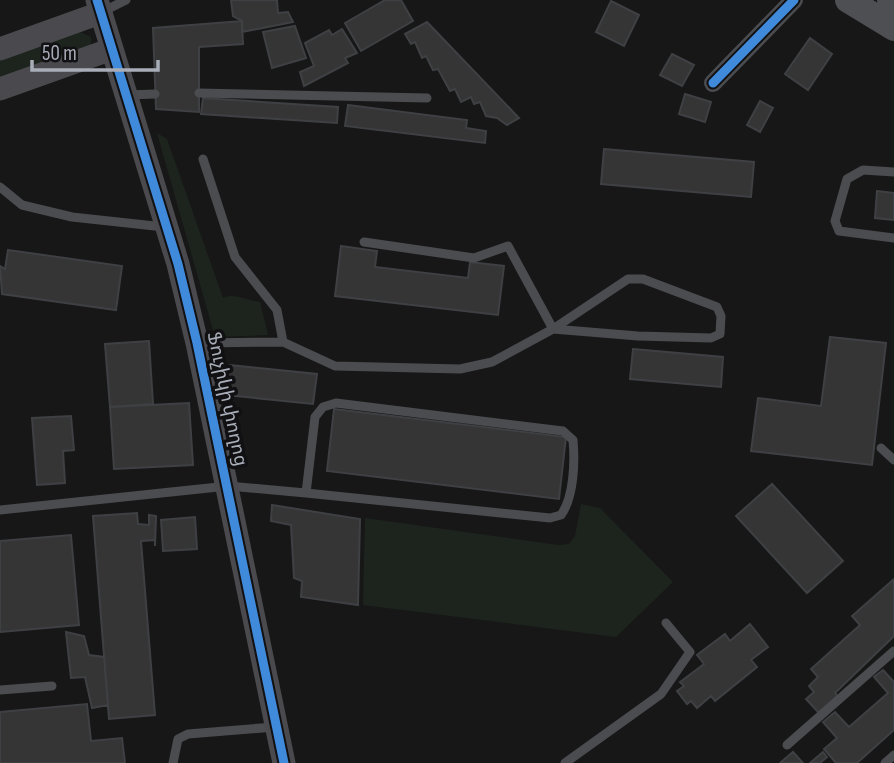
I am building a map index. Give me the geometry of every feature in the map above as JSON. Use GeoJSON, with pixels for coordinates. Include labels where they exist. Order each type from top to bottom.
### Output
{"type":"FeatureCollection","features":[{"type":"Feature","properties":{"kind":"main road"},"geometry":{"type":"LineString","coordinates":[[848,0],[894,28]]}},
{"type":"Feature","properties":{"kind":"street"},"geometry":{"type":"LineString","coordinates":[[713,83],[793,0]]}},
{"type":"Feature","properties":{"kind":"street"},"geometry":{"type":"LineString","coordinates":[[0,49],[99,6]]}},
{"type":"Feature","properties":{"kind":"street","name":"Ֆուչիկի փողոց"},"geometry":{"type":"LineString","coordinates":[[99,6],[166,227],[197,344],[284,763]]}},
{"type":"Feature","properties":{"kind":"street"},"geometry":{"type":"LineString","coordinates":[[0,89],[112,49]]}},
{"type":"Feature","properties":{"kind":"lane"},"geometry":{"type":"LineString","coordinates":[[99,6],[126,0]]}},
{"type":"Feature","properties":{"kind":"lane"},"geometry":{"type":"LineString","coordinates":[[199,93],[427,99]]}},
{"type":"Feature","properties":{"kind":"lane"},"geometry":{"type":"LineString","coordinates":[[126,95],[155,94]]}},
{"type":"Feature","properties":{"kind":"lane"},"geometry":{"type":"LineString","coordinates":[[202,159],[235,257],[277,310],[283,342]]}},
{"type":"Feature","properties":{"kind":"lane"},"geometry":{"type":"LineString","coordinates":[[894,172],[863,170],[847,178],[835,221],[839,231],[894,238]]}},
{"type":"Feature","properties":{"kind":"lane"},"geometry":{"type":"LineString","coordinates":[[0,187],[22,205],[72,217],[166,227]]}},
{"type":"Feature","properties":{"kind":"lane"},"geometry":{"type":"LineString","coordinates":[[364,242],[474,258],[508,246],[552,329]]}},
{"type":"Feature","properties":{"kind":"lane"},"geometry":{"type":"LineString","coordinates":[[197,344],[283,342],[335,366],[460,369],[492,362],[552,329],[628,279],[643,279],[717,307],[721,316],[720,334],[711,338],[638,336],[552,329]]}},
{"type":"Feature","properties":{"kind":"lane"},"geometry":{"type":"LineString","coordinates":[[0,510],[228,485],[306,493],[550,518],[561,515],[567,507],[574,454],[573,440],[563,430],[337,403],[323,407],[315,417],[306,493]]}},
{"type":"Feature","properties":{"kind":"lane"},"geometry":{"type":"LineString","coordinates":[[881,448],[894,460]]}},
{"type":"Feature","properties":{"kind":"lane"},"geometry":{"type":"LineString","coordinates":[[565,763],[661,694],[690,652],[666,623]]}},
{"type":"Feature","properties":{"kind":"lane"},"geometry":{"type":"LineString","coordinates":[[788,745],[894,651]]}},
{"type":"Feature","properties":{"kind":"lane"},"geometry":{"type":"LineString","coordinates":[[0,690],[52,686]]}},
{"type":"Feature","properties":{"kind":"lane"},"geometry":{"type":"LineString","coordinates":[[173,763],[177,739],[188,734],[276,727]]}},
{"type":"Feature","properties":{"kind":"lane"},"geometry":{"type":"LineString","coordinates":[[885,763],[894,755]]}},
{"type":"Feature","properties":{"kind":"shaded area"},"geometry":{"type":"Polygon","coordinates":[[[78,31],[91,37],[91,49],[0,85],[0,60],[78,31]]]}},
{"type":"Feature","properties":{"kind":"shaded area"},"geometry":{"type":"Polygon","coordinates":[[[157,133],[167,139],[223,298],[237,296],[260,302],[268,335],[215,337],[157,133]]]}},
{"type":"Feature","properties":{"kind":"shaded area"},"geometry":{"type":"Polygon","coordinates":[[[581,504],[600,508],[673,582],[616,637],[363,605],[365,518],[558,545],[569,544],[575,536],[581,504]]]}},
{"type":"Feature","properties":{"kind":"building"},"geometry":{"type":"Polygon","coordinates":[[[231,0],[277,0],[278,13],[288,12],[293,22],[242,32],[242,21],[233,16],[231,0]]]}},
{"type":"Feature","properties":{"kind":"building"},"geometry":{"type":"Polygon","coordinates":[[[385,0],[401,0],[413,21],[361,51],[345,23],[385,0]]]}},
{"type":"Feature","properties":{"kind":"building"},"geometry":{"type":"Polygon","coordinates":[[[611,1],[639,15],[624,46],[596,32],[611,1]]]}},
{"type":"Feature","properties":{"kind":"building"},"geometry":{"type":"Polygon","coordinates":[[[242,21],[243,44],[199,47],[199,112],[156,109],[153,28],[242,21]]]}},
{"type":"Feature","properties":{"kind":"building"},"geometry":{"type":"Polygon","coordinates":[[[427,22],[519,118],[507,125],[497,118],[486,116],[480,102],[474,104],[471,97],[461,102],[455,89],[450,91],[438,69],[433,70],[426,56],[422,58],[415,42],[411,44],[405,34],[427,22]]]}},
{"type":"Feature","properties":{"kind":"building"},"geometry":{"type":"Polygon","coordinates":[[[295,26],[306,58],[272,68],[263,32],[295,26]]]}},
{"type":"Feature","properties":{"kind":"building"},"geometry":{"type":"Polygon","coordinates":[[[342,29],[357,53],[345,58],[348,63],[304,86],[300,72],[314,66],[305,43],[329,30],[332,35],[342,29]]]}},
{"type":"Feature","properties":{"kind":"building"},"geometry":{"type":"Polygon","coordinates":[[[810,38],[832,54],[808,90],[785,74],[810,38]]]}},
{"type":"Feature","properties":{"kind":"building"},"geometry":{"type":"Polygon","coordinates":[[[672,54],[694,65],[682,86],[660,75],[672,54]]]}},
{"type":"Feature","properties":{"kind":"building"},"geometry":{"type":"Polygon","coordinates":[[[685,94],[711,102],[705,122],[679,114],[685,94]]]}},
{"type":"Feature","properties":{"kind":"building"},"geometry":{"type":"Polygon","coordinates":[[[203,98],[338,107],[337,123],[201,114],[203,98]]]}},
{"type":"Feature","properties":{"kind":"building"},"geometry":{"type":"Polygon","coordinates":[[[760,101],[773,108],[760,132],[747,125],[760,101]]]}},
{"type":"Feature","properties":{"kind":"building"},"geometry":{"type":"Polygon","coordinates":[[[348,105],[467,120],[466,128],[486,131],[485,143],[345,126],[348,105]]]}},
{"type":"Feature","properties":{"kind":"building"},"geometry":{"type":"Polygon","coordinates":[[[604,149],[754,162],[751,197],[601,184],[604,149]]]}},
{"type":"Feature","properties":{"kind":"building"},"geometry":{"type":"Polygon","coordinates":[[[877,191],[894,193],[894,220],[875,218],[877,191]]]}},
{"type":"Feature","properties":{"kind":"building"},"geometry":{"type":"Polygon","coordinates":[[[341,246],[377,251],[375,267],[468,278],[470,262],[504,266],[498,315],[335,296],[341,246]]]}},
{"type":"Feature","properties":{"kind":"building"},"geometry":{"type":"Polygon","coordinates":[[[8,250],[122,266],[116,310],[2,294],[0,266],[5,269],[8,250]]]}},
{"type":"Feature","properties":{"kind":"building"},"geometry":{"type":"Polygon","coordinates":[[[830,337],[886,343],[872,465],[751,451],[758,398],[821,406],[830,337]]]}},
{"type":"Feature","properties":{"kind":"building"},"geometry":{"type":"Polygon","coordinates":[[[149,341],[153,404],[110,407],[105,344],[149,341]]]}},
{"type":"Feature","properties":{"kind":"building"},"geometry":{"type":"Polygon","coordinates":[[[633,349],[723,357],[721,387],[630,379],[633,349]]]}},
{"type":"Feature","properties":{"kind":"building"},"geometry":{"type":"Polygon","coordinates":[[[230,365],[317,374],[313,404],[226,395],[230,365]]]}},
{"type":"Feature","properties":{"kind":"building"},"geometry":{"type":"Polygon","coordinates":[[[189,403],[193,465],[114,469],[110,407],[189,403]]]}},
{"type":"Feature","properties":{"kind":"building"},"geometry":{"type":"Polygon","coordinates":[[[334,409],[566,437],[559,499],[327,471],[334,409]]]}},
{"type":"Feature","properties":{"kind":"building"},"geometry":{"type":"Polygon","coordinates":[[[71,416],[74,450],[63,451],[65,483],[37,485],[32,418],[71,416]]]}},
{"type":"Feature","properties":{"kind":"building"},"geometry":{"type":"Polygon","coordinates":[[[772,484],[843,561],[807,593],[736,516],[772,484]]]}},
{"type":"Feature","properties":{"kind":"building"},"geometry":{"type":"Polygon","coordinates":[[[272,505],[360,519],[358,605],[301,597],[302,581],[294,578],[291,525],[271,521],[272,505]]]}},
{"type":"Feature","properties":{"kind":"building"},"geometry":{"type":"Polygon","coordinates":[[[137,513],[138,524],[149,525],[149,515],[156,516],[155,546],[155,540],[141,541],[155,715],[109,719],[93,516],[137,513]]]}},
{"type":"Feature","properties":{"kind":"building"},"geometry":{"type":"Polygon","coordinates":[[[195,517],[197,549],[163,551],[161,520],[195,517]]]}},
{"type":"Feature","properties":{"kind":"building"},"geometry":{"type":"Polygon","coordinates":[[[71,535],[79,625],[0,632],[0,541],[71,535]]]}},
{"type":"Feature","properties":{"kind":"building"},"geometry":{"type":"Polygon","coordinates":[[[894,579],[894,636],[835,693],[839,698],[820,714],[806,699],[814,692],[809,686],[818,677],[811,669],[860,625],[852,616],[894,579]]]}},
{"type":"Feature","properties":{"kind":"building"},"geometry":{"type":"Polygon","coordinates":[[[750,624],[768,647],[751,660],[757,667],[715,701],[711,696],[697,708],[691,701],[687,704],[677,691],[684,686],[680,682],[704,664],[697,655],[725,634],[730,641],[750,624]]]}},
{"type":"Feature","properties":{"kind":"building"},"geometry":{"type":"Polygon","coordinates":[[[66,632],[84,636],[89,655],[104,657],[108,705],[92,708],[85,677],[71,678],[66,632]]]}},
{"type":"Feature","properties":{"kind":"building"},"geometry":{"type":"Polygon","coordinates":[[[883,670],[894,682],[894,730],[857,763],[836,763],[824,749],[837,738],[823,722],[835,712],[849,727],[888,693],[874,677],[883,670]]]}},
{"type":"Feature","properties":{"kind":"building"},"geometry":{"type":"Polygon","coordinates":[[[87,704],[91,741],[122,738],[125,763],[0,763],[0,712],[87,704]]]}},
{"type":"Feature","properties":{"kind":"building"},"geometry":{"type":"Polygon","coordinates":[[[793,752],[803,763],[780,763],[793,752]]]}},
{"type":"Feature","properties":{"kind":"building"},"geometry":{"type":"Polygon","coordinates":[[[823,752],[827,757],[820,763],[810,763],[823,752]]]}},
{"type":"Feature","properties":{"kind":"cycle path"},"geometry":{"type":"LineString","coordinates":[[97,0],[178,264],[197,343],[284,763]]}},
{"type":"Feature","properties":{"kind":"cycle path"},"geometry":{"type":"LineString","coordinates":[[713,83],[794,0]]}}]}
